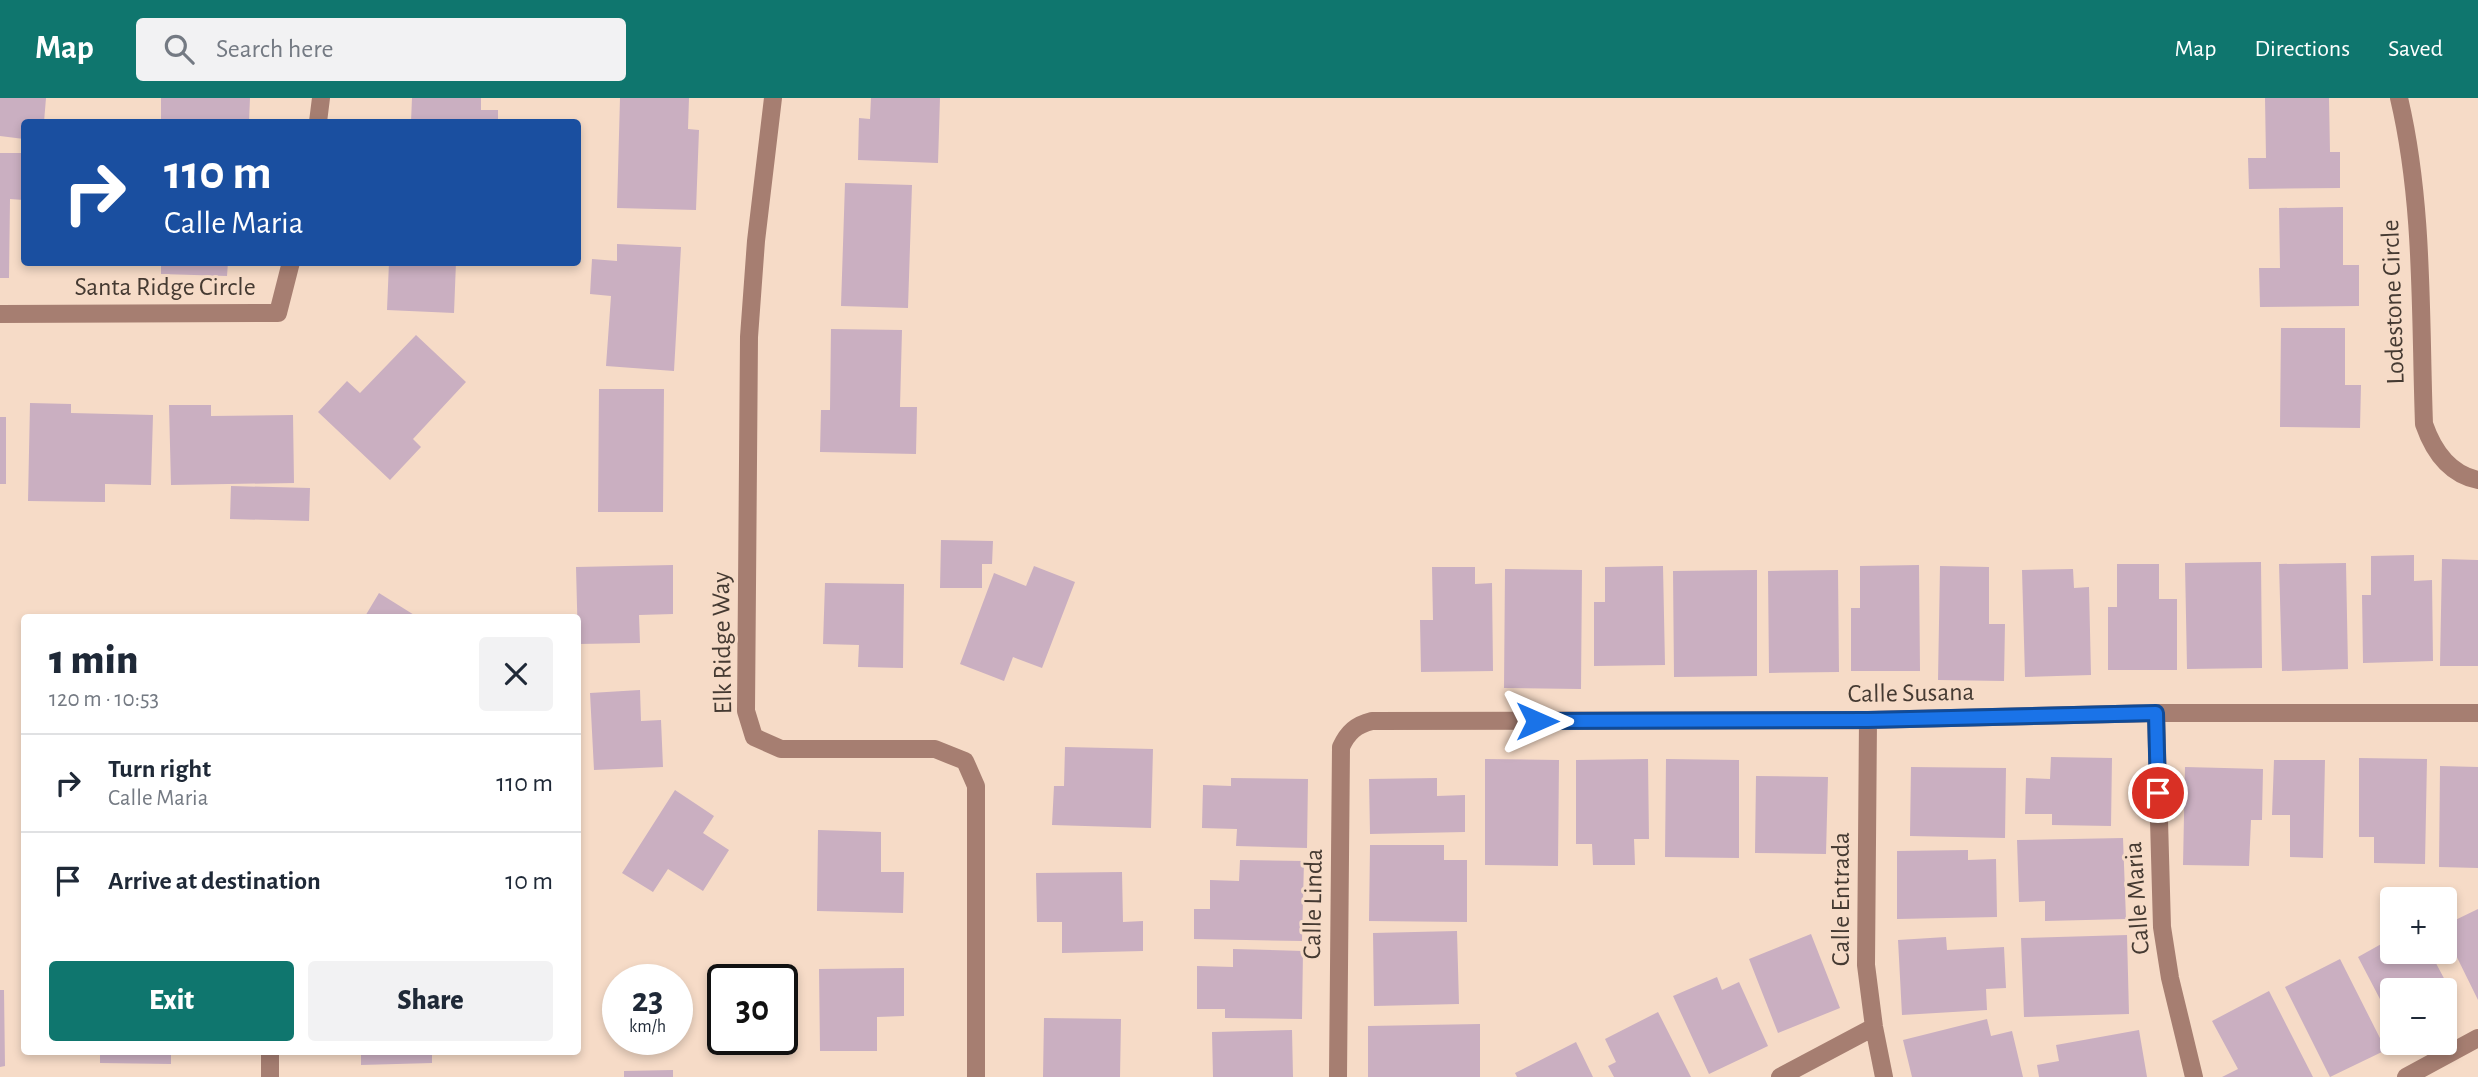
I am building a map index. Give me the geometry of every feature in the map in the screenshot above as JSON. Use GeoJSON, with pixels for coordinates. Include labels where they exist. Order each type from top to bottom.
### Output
{"type":"FeatureCollection","features":[{"type":"Feature","properties":{"kind":"street"},"geometry":{"type":"LineString","coordinates":[[318,119],[321,98]]}},
{"type":"Feature","properties":{"kind":"street","name":"Elk Ridge Way"},"geometry":{"type":"LineString","coordinates":[[773,98],[756,241],[749,337],[746,711],[754,737],[781,749],[935,749],[965,761],[976,786],[976,1077]]}},
{"type":"Feature","properties":{"kind":"street","name":"Lodestone Circle"},"geometry":{"type":"LineString","coordinates":[[2399,98],[2410,152],[2416,203],[2424,424],[2430,443],[2440,457],[2457,472],[2478,480]]}},
{"type":"Feature","properties":{"kind":"street","name":"Santa Ridge Circle"},"geometry":{"type":"LineString","coordinates":[[0,314],[278,313],[291,266]]}},
{"type":"Feature","properties":{"kind":"street","name":"Calle Susana"},"geometry":{"type":"LineString","coordinates":[[1348,733],[1361,724],[1372,721],[1868,720],[2156,713],[2478,713]]}},
{"type":"Feature","properties":{"kind":"street","name":"Calle Maria"},"geometry":{"type":"LineString","coordinates":[[2156,713],[2162,927],[2170,978],[2194,1077]]}},
{"type":"Feature","properties":{"kind":"street","name":"Calle Entrada"},"geometry":{"type":"LineString","coordinates":[[1868,720],[1866,965],[1884,1077]]}},
{"type":"Feature","properties":{"kind":"street","name":"Calle Linda"},"geometry":{"type":"LineString","coordinates":[[1338,1077],[1341,747],[1348,733]]}},
{"type":"Feature","properties":{"kind":"street"},"geometry":{"type":"LineString","coordinates":[[1780,1077],[1874,1027]]}},
{"type":"Feature","properties":{"kind":"street"},"geometry":{"type":"LineString","coordinates":[[2406,1077],[2478,1038]]}},
{"type":"Feature","properties":{"kind":"street"},"geometry":{"type":"LineString","coordinates":[[270,1055],[270,1077]]}},
{"type":"Feature","properties":{"kind":"building"},"geometry":{"type":"Polygon","coordinates":[[[0,98],[46,98],[44,119],[21,119],[21,139],[0,136],[0,98]]]}},
{"type":"Feature","properties":{"kind":"building"},"geometry":{"type":"Polygon","coordinates":[[[161,98],[250,98],[249,119],[161,119],[161,98]]]}},
{"type":"Feature","properties":{"kind":"building"},"geometry":{"type":"Polygon","coordinates":[[[412,98],[481,98],[481,110],[498,110],[498,119],[411,119],[412,98]]]}},
{"type":"Feature","properties":{"kind":"building"},"geometry":{"type":"Polygon","coordinates":[[[620,98],[689,98],[688,129],[699,130],[696,210],[617,208],[620,98]]]}},
{"type":"Feature","properties":{"kind":"building"},"geometry":{"type":"Polygon","coordinates":[[[871,98],[940,98],[938,163],[858,160],[859,118],[870,119],[871,98]]]}},
{"type":"Feature","properties":{"kind":"building"},"geometry":{"type":"Polygon","coordinates":[[[2265,98],[2329,98],[2330,152],[2340,152],[2340,188],[2249,189],[2248,158],[2266,158],[2265,98]]]}},
{"type":"Feature","properties":{"kind":"building"},"geometry":{"type":"Polygon","coordinates":[[[0,153],[21,153],[21,200],[10,199],[9,278],[0,278],[0,153]]]}},
{"type":"Feature","properties":{"kind":"building"},"geometry":{"type":"Polygon","coordinates":[[[845,183],[912,185],[908,308],[841,306],[845,183]]]}},
{"type":"Feature","properties":{"kind":"building"},"geometry":{"type":"Polygon","coordinates":[[[2343,207],[2343,265],[2359,265],[2359,306],[2260,307],[2259,268],[2280,268],[2279,208],[2343,207]]]}},
{"type":"Feature","properties":{"kind":"building"},"geometry":{"type":"Polygon","coordinates":[[[617,244],[681,247],[674,371],[606,366],[611,296],[590,294],[592,259],[617,261],[617,244]]]}},
{"type":"Feature","properties":{"kind":"building"},"geometry":{"type":"Polygon","coordinates":[[[161,266],[228,266],[227,276],[161,274],[161,266]]]}},
{"type":"Feature","properties":{"kind":"building"},"geometry":{"type":"Polygon","coordinates":[[[389,266],[456,266],[454,313],[387,310],[389,266]]]}},
{"type":"Feature","properties":{"kind":"building"},"geometry":{"type":"Polygon","coordinates":[[[2281,328],[2345,328],[2345,385],[2361,385],[2360,428],[2280,427],[2281,328]]]}},
{"type":"Feature","properties":{"kind":"building"},"geometry":{"type":"Polygon","coordinates":[[[831,329],[902,330],[900,407],[917,407],[916,454],[820,452],[821,410],[830,410],[831,329]]]}},
{"type":"Feature","properties":{"kind":"building"},"geometry":{"type":"Polygon","coordinates":[[[416,335],[466,382],[413,439],[421,447],[390,480],[318,412],[347,381],[360,393],[416,335]]]}},
{"type":"Feature","properties":{"kind":"building"},"geometry":{"type":"Polygon","coordinates":[[[599,389],[664,389],[663,512],[598,512],[599,389]]]}},
{"type":"Feature","properties":{"kind":"building"},"geometry":{"type":"Polygon","coordinates":[[[30,403],[71,404],[71,413],[153,415],[151,485],[105,484],[105,502],[28,501],[30,403]]]}},
{"type":"Feature","properties":{"kind":"building"},"geometry":{"type":"Polygon","coordinates":[[[169,405],[211,405],[211,416],[293,415],[294,483],[171,485],[169,405]]]}},
{"type":"Feature","properties":{"kind":"building"},"geometry":{"type":"Polygon","coordinates":[[[0,417],[6,417],[6,484],[0,484],[0,417]]]}},
{"type":"Feature","properties":{"kind":"building"},"geometry":{"type":"Polygon","coordinates":[[[231,486],[310,488],[309,521],[230,519],[231,486]]]}},
{"type":"Feature","properties":{"kind":"building"},"geometry":{"type":"Polygon","coordinates":[[[941,540],[993,541],[992,564],[982,564],[982,588],[940,588],[941,540]]]}},
{"type":"Feature","properties":{"kind":"building"},"geometry":{"type":"Polygon","coordinates":[[[2414,555],[2414,581],[2432,580],[2433,661],[2363,663],[2362,595],[2371,595],[2371,556],[2414,555]]]}},
{"type":"Feature","properties":{"kind":"building"},"geometry":{"type":"Polygon","coordinates":[[[2442,559],[2478,560],[2478,666],[2440,666],[2442,559]]]}},
{"type":"Feature","properties":{"kind":"building"},"geometry":{"type":"Polygon","coordinates":[[[2261,562],[2262,668],[2187,669],[2185,563],[2261,562]]]}},
{"type":"Feature","properties":{"kind":"building"},"geometry":{"type":"Polygon","coordinates":[[[2346,563],[2348,669],[2282,671],[2279,564],[2346,563]]]}},
{"type":"Feature","properties":{"kind":"building"},"geometry":{"type":"Polygon","coordinates":[[[2117,564],[2159,564],[2159,599],[2177,599],[2177,670],[2108,670],[2108,607],[2117,607],[2117,564]]]}},
{"type":"Feature","properties":{"kind":"building"},"geometry":{"type":"Polygon","coordinates":[[[673,565],[673,614],[639,615],[640,643],[581,644],[576,567],[673,565]]]}},
{"type":"Feature","properties":{"kind":"building"},"geometry":{"type":"Polygon","coordinates":[[[1919,565],[1920,671],[1851,671],[1851,608],[1860,608],[1860,566],[1919,565]]]}},
{"type":"Feature","properties":{"kind":"building"},"geometry":{"type":"Polygon","coordinates":[[[1034,566],[1075,582],[1042,668],[1013,657],[1004,681],[960,664],[994,573],[1026,586],[1034,566]]]}},
{"type":"Feature","properties":{"kind":"building"},"geometry":{"type":"Polygon","coordinates":[[[1663,566],[1665,665],[1594,666],[1594,602],[1605,602],[1605,567],[1663,566]]]}},
{"type":"Feature","properties":{"kind":"building"},"geometry":{"type":"Polygon","coordinates":[[[1940,566],[1989,567],[1989,624],[2005,624],[2004,681],[1938,680],[1940,566]]]}},
{"type":"Feature","properties":{"kind":"building"},"geometry":{"type":"Polygon","coordinates":[[[1432,567],[1475,567],[1475,584],[1492,583],[1493,671],[1421,672],[1420,620],[1433,620],[1432,567]]]}},
{"type":"Feature","properties":{"kind":"building"},"geometry":{"type":"Polygon","coordinates":[[[1505,569],[1582,570],[1581,689],[1504,688],[1505,569]]]}},
{"type":"Feature","properties":{"kind":"building"},"geometry":{"type":"Polygon","coordinates":[[[2073,569],[2074,588],[2089,587],[2091,675],[2025,677],[2022,570],[2073,569]]]}},
{"type":"Feature","properties":{"kind":"building"},"geometry":{"type":"Polygon","coordinates":[[[1757,570],[1757,676],[1674,677],[1673,571],[1757,570]]]}},
{"type":"Feature","properties":{"kind":"building"},"geometry":{"type":"Polygon","coordinates":[[[1838,570],[1839,672],[1769,673],[1768,571],[1838,570]]]}},
{"type":"Feature","properties":{"kind":"building"},"geometry":{"type":"Polygon","coordinates":[[[825,583],[904,584],[903,668],[858,667],[859,645],[823,644],[825,583]]]}},
{"type":"Feature","properties":{"kind":"building"},"geometry":{"type":"Polygon","coordinates":[[[379,593],[413,614],[366,614],[379,593]]]}},
{"type":"Feature","properties":{"kind":"building"},"geometry":{"type":"Polygon","coordinates":[[[640,690],[641,721],[661,720],[663,767],[594,770],[590,693],[640,690]]]}},
{"type":"Feature","properties":{"kind":"building"},"geometry":{"type":"Polygon","coordinates":[[[1065,747],[1153,749],[1151,828],[1052,825],[1054,786],[1064,786],[1065,747]]]}},
{"type":"Feature","properties":{"kind":"building"},"geometry":{"type":"Polygon","coordinates":[[[2051,757],[2112,758],[2111,826],[2052,825],[2052,814],[2025,814],[2026,778],[2050,779],[2051,757]]]}},
{"type":"Feature","properties":{"kind":"building"},"geometry":{"type":"Polygon","coordinates":[[[2359,758],[2427,759],[2425,864],[2374,863],[2374,837],[2359,837],[2359,758]]]}},
{"type":"Feature","properties":{"kind":"building"},"geometry":{"type":"Polygon","coordinates":[[[1485,759],[1559,760],[1558,866],[1485,865],[1485,759]]]}},
{"type":"Feature","properties":{"kind":"building"},"geometry":{"type":"Polygon","coordinates":[[[1648,759],[1649,839],[1634,839],[1635,865],[1593,865],[1592,844],[1576,844],[1576,760],[1648,759]]]}},
{"type":"Feature","properties":{"kind":"building"},"geometry":{"type":"Polygon","coordinates":[[[1666,759],[1739,760],[1739,858],[1665,857],[1666,759]]]}},
{"type":"Feature","properties":{"kind":"building"},"geometry":{"type":"Polygon","coordinates":[[[2274,760],[2325,760],[2323,858],[2290,857],[2290,815],[2272,815],[2274,760]]]}},
{"type":"Feature","properties":{"kind":"building"},"geometry":{"type":"Polygon","coordinates":[[[2440,766],[2478,767],[2478,868],[2439,867],[2440,766]]]}},
{"type":"Feature","properties":{"kind":"building"},"geometry":{"type":"Polygon","coordinates":[[[1911,767],[2006,768],[2005,838],[1910,836],[1911,767]]]}},
{"type":"Feature","properties":{"kind":"building"},"geometry":{"type":"Polygon","coordinates":[[[2185,767],[2263,769],[2262,820],[2251,820],[2249,866],[2183,865],[2185,767]]]}},
{"type":"Feature","properties":{"kind":"building"},"geometry":{"type":"Polygon","coordinates":[[[1756,776],[1828,777],[1826,854],[1755,853],[1756,776]]]}},
{"type":"Feature","properties":{"kind":"building"},"geometry":{"type":"Polygon","coordinates":[[[1231,778],[1308,779],[1307,848],[1236,846],[1237,829],[1202,828],[1203,785],[1231,786],[1231,778]]]}},
{"type":"Feature","properties":{"kind":"building"},"geometry":{"type":"Polygon","coordinates":[[[1437,778],[1437,796],[1465,795],[1465,832],[1370,834],[1369,779],[1437,778]]]}},
{"type":"Feature","properties":{"kind":"building"},"geometry":{"type":"Polygon","coordinates":[[[675,790],[714,816],[703,833],[729,850],[703,891],[668,869],[653,892],[622,873],[675,790]]]}},
{"type":"Feature","properties":{"kind":"building"},"geometry":{"type":"Polygon","coordinates":[[[818,830],[881,832],[881,872],[904,872],[903,913],[817,911],[818,830]]]}},
{"type":"Feature","properties":{"kind":"building"},"geometry":{"type":"Polygon","coordinates":[[[2123,838],[2126,919],[2045,921],[2045,901],[2019,902],[2017,840],[2123,838]]]}},
{"type":"Feature","properties":{"kind":"building"},"geometry":{"type":"Polygon","coordinates":[[[1370,845],[1444,845],[1444,860],[1467,860],[1467,922],[1369,921],[1370,845]]]}},
{"type":"Feature","properties":{"kind":"building"},"geometry":{"type":"Polygon","coordinates":[[[1968,850],[1968,860],[1996,859],[1997,917],[1897,919],[1897,851],[1968,850]]]}},
{"type":"Feature","properties":{"kind":"building"},"geometry":{"type":"Polygon","coordinates":[[[1240,860],[1304,861],[1302,941],[1194,939],[1194,909],[1210,909],[1210,880],[1239,881],[1240,860]]]}},
{"type":"Feature","properties":{"kind":"building"},"geometry":{"type":"Polygon","coordinates":[[[1122,872],[1123,922],[1143,921],[1143,951],[1062,953],[1062,922],[1037,922],[1036,873],[1122,872]]]}},
{"type":"Feature","properties":{"kind":"building"},"geometry":{"type":"Polygon","coordinates":[[[2478,909],[2478,1000],[2457,957],[2457,919],[2478,909]]]}},
{"type":"Feature","properties":{"kind":"building"},"geometry":{"type":"Polygon","coordinates":[[[1457,931],[1459,1004],[1374,1006],[1373,933],[1457,931]]]}},
{"type":"Feature","properties":{"kind":"building"},"geometry":{"type":"Polygon","coordinates":[[[1811,934],[1840,1008],[1778,1033],[1749,959],[1811,934]]]}},
{"type":"Feature","properties":{"kind":"building"},"geometry":{"type":"Polygon","coordinates":[[[2127,935],[2129,1014],[2024,1017],[2021,938],[2127,935]]]}},
{"type":"Feature","properties":{"kind":"building"},"geometry":{"type":"Polygon","coordinates":[[[1946,937],[1947,950],[2004,947],[2006,988],[1986,989],[1987,1010],[1902,1015],[1898,940],[1946,937]]]}},
{"type":"Feature","properties":{"kind":"building"},"geometry":{"type":"Polygon","coordinates":[[[2380,945],[2380,964],[2436,964],[2444,978],[2380,978],[2380,999],[2358,957],[2380,945]]]}},
{"type":"Feature","properties":{"kind":"building"},"geometry":{"type":"Polygon","coordinates":[[[1233,949],[1303,951],[1302,1019],[1225,1018],[1225,1009],[1197,1009],[1197,966],[1233,967],[1233,949]]]}},
{"type":"Feature","properties":{"kind":"building"},"geometry":{"type":"Polygon","coordinates":[[[2340,959],[2380,1038],[2380,1053],[2330,1077],[2285,987],[2340,959]]]}},
{"type":"Feature","properties":{"kind":"building"},"geometry":{"type":"Polygon","coordinates":[[[904,968],[904,1016],[877,1017],[877,1051],[820,1051],[819,969],[904,968]]]}},
{"type":"Feature","properties":{"kind":"building"},"geometry":{"type":"Polygon","coordinates":[[[1717,977],[1722,990],[1739,982],[1768,1046],[1709,1074],[1673,996],[1717,977]]]}},
{"type":"Feature","properties":{"kind":"building"},"geometry":{"type":"Polygon","coordinates":[[[0,990],[4,990],[5,1066],[0,1067],[0,990]]]}},
{"type":"Feature","properties":{"kind":"building"},"geometry":{"type":"Polygon","coordinates":[[[2269,991],[2313,1077],[2222,1077],[2238,1069],[2212,1021],[2269,991]]]}},
{"type":"Feature","properties":{"kind":"building"},"geometry":{"type":"Polygon","coordinates":[[[1658,1012],[1691,1077],[1614,1077],[1608,1066],[1616,1062],[1605,1039],[1658,1012]]]}},
{"type":"Feature","properties":{"kind":"building"},"geometry":{"type":"Polygon","coordinates":[[[1044,1018],[1121,1019],[1120,1077],[1043,1077],[1044,1018]]]}},
{"type":"Feature","properties":{"kind":"building"},"geometry":{"type":"Polygon","coordinates":[[[1987,1019],[1991,1036],[2012,1031],[2023,1077],[1912,1077],[1903,1040],[1987,1019]]]}},
{"type":"Feature","properties":{"kind":"building"},"geometry":{"type":"Polygon","coordinates":[[[1480,1024],[1480,1077],[1368,1077],[1368,1026],[1480,1024]]]}},
{"type":"Feature","properties":{"kind":"building"},"geometry":{"type":"Polygon","coordinates":[[[1292,1030],[1293,1077],[1213,1077],[1212,1032],[1292,1030]]]}},
{"type":"Feature","properties":{"kind":"building"},"geometry":{"type":"Polygon","coordinates":[[[2139,1030],[2147,1077],[2039,1077],[2037,1065],[2059,1061],[2056,1045],[2139,1030]]]}},
{"type":"Feature","properties":{"kind":"building"},"geometry":{"type":"Polygon","coordinates":[[[1576,1042],[1593,1077],[1517,1077],[1515,1073],[1576,1042]]]}},
{"type":"Feature","properties":{"kind":"building"},"geometry":{"type":"Polygon","coordinates":[[[100,1055],[171,1055],[171,1064],[100,1063],[100,1055]]]}},
{"type":"Feature","properties":{"kind":"building"},"geometry":{"type":"Polygon","coordinates":[[[361,1055],[432,1055],[432,1063],[361,1065],[361,1055]]]}},
{"type":"Feature","properties":{"kind":"building"},"geometry":{"type":"Polygon","coordinates":[[[673,1070],[673,1077],[624,1077],[624,1071],[673,1070]]]}},
{"type":"Feature","properties":{"kind":"route"},"geometry":{"type":"LineString","coordinates":[[1537,721],[1868,720],[2156,713],[2158,793]]}}]}
